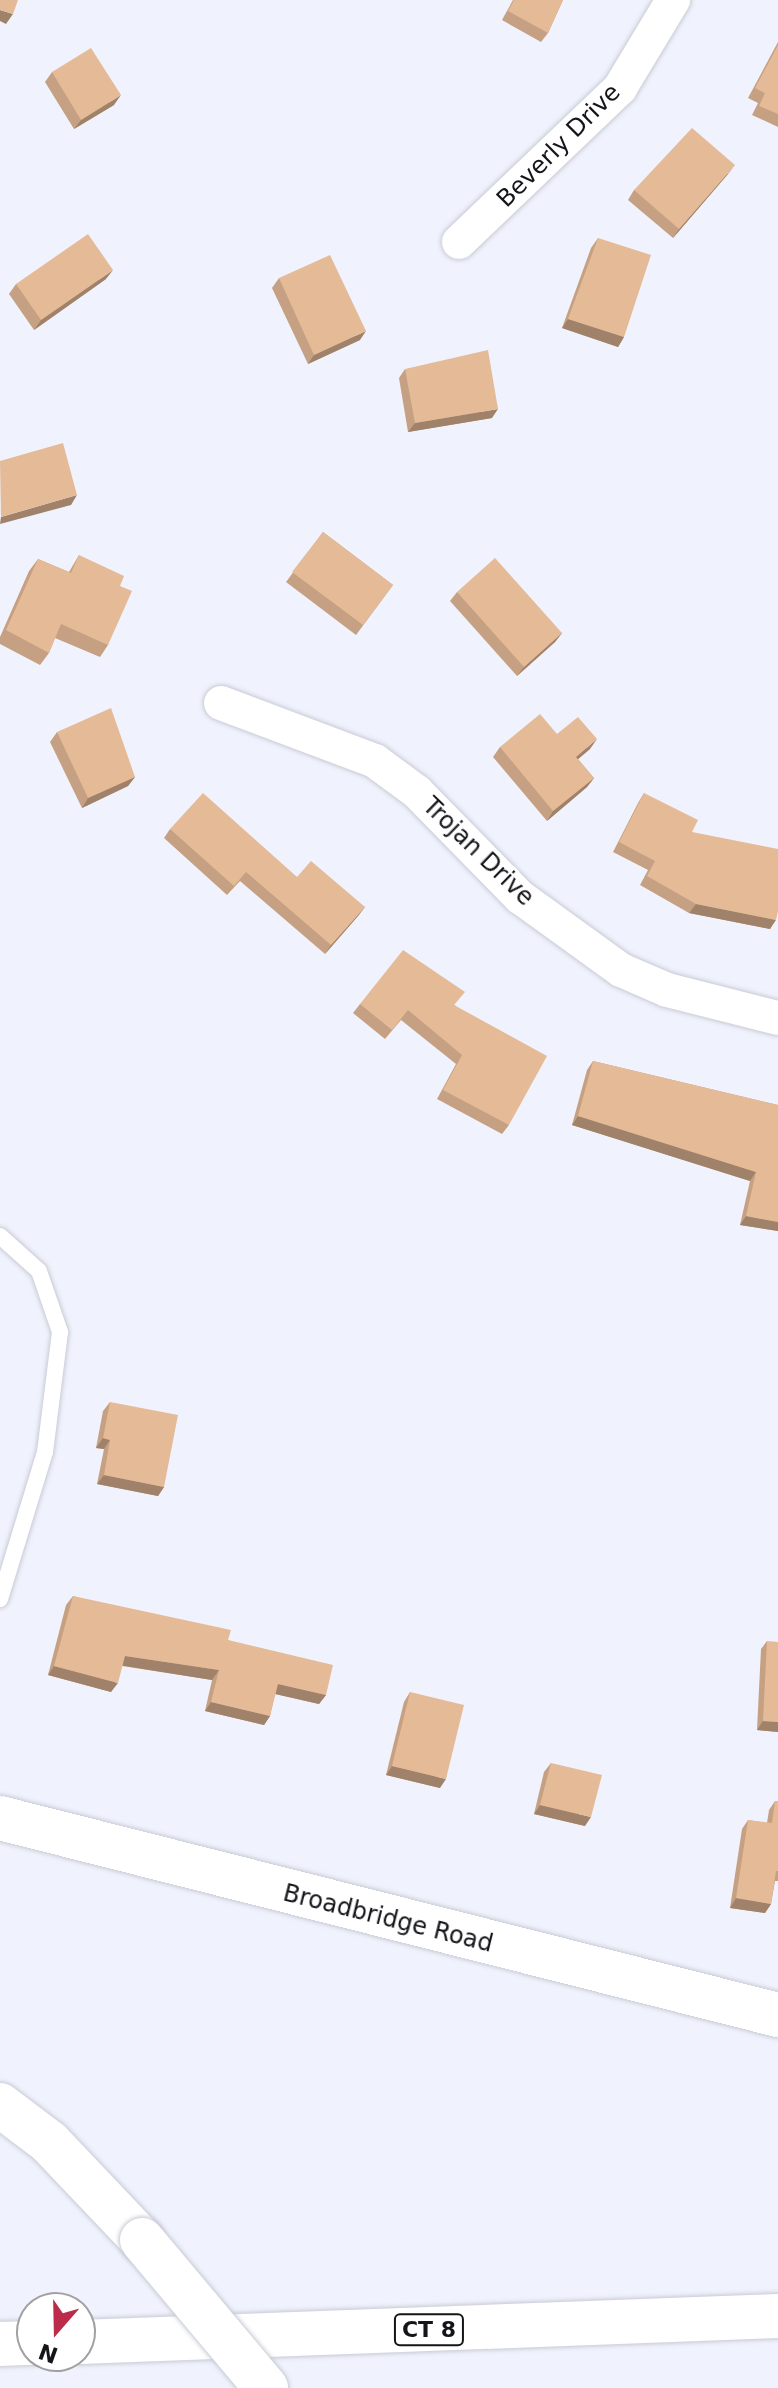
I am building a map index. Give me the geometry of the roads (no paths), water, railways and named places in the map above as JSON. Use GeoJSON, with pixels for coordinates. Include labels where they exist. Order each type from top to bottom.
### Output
{"type":"FeatureCollection","features":[{"type":"Feature","properties":{"kind":"main road","name":"Broadbridge Road"},"geometry":{"type":"LineString","coordinates":[[0,1818],[778,2015]]}},
{"type":"Feature","properties":{"kind":"main road"},"geometry":{"type":"LineString","coordinates":[[0,2105],[49,2142],[142,2240],[266,2388]]}},
{"type":"Feature","properties":{"kind":"main road","name":"CT 8"},"geometry":{"type":"LineString","coordinates":[[96,2341],[778,2316]]}},
{"type":"Feature","properties":{"kind":"street","name":"Beverly Drive"},"geometry":{"type":"LineString","coordinates":[[459,242],[620,88],[673,0]]}},
{"type":"Feature","properties":{"kind":"street","name":"Trojan Drive"},"geometry":{"type":"LineString","coordinates":[[221,703],[375,761],[417,792],[520,897],[621,970],[667,990],[778,1018]]}},
{"type":"Feature","properties":{"kind":"lane"},"geometry":{"type":"LineString","coordinates":[[0,1236],[39,1271],[60,1343],[45,1452],[0,1599]]}}]}
